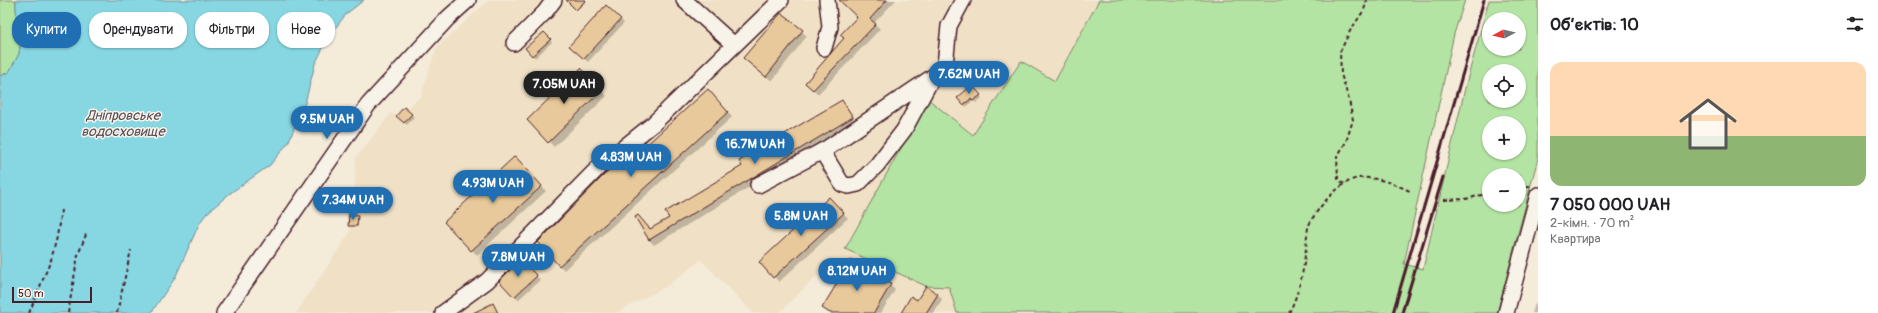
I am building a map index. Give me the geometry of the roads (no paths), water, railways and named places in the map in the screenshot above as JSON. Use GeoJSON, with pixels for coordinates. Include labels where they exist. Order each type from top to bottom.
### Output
{"type":"FeatureCollection","features":[{"type":"Feature","properties":{"kind":"street"},"geometry":{"type":"LineString","coordinates":[[224,313],[368,105],[448,18],[468,0]]}},
{"type":"Feature","properties":{"kind":"street"},"geometry":{"type":"LineString","coordinates":[[514,43],[546,12],[554,0]]}},
{"type":"Feature","properties":{"kind":"street"},"geometry":{"type":"LineString","coordinates":[[684,0],[734,46]]}},
{"type":"Feature","properties":{"kind":"street"},"geometry":{"type":"LineString","coordinates":[[443,313],[487,281],[598,168],[653,124],[782,0]]}},
{"type":"Feature","properties":{"kind":"street"},"geometry":{"type":"LineString","coordinates":[[824,48],[830,27],[827,0]]}},
{"type":"Feature","properties":{"kind":"street"},"geometry":{"type":"LineString","coordinates":[[758,185],[822,151],[934,76],[945,65],[950,26],[963,0]]}},
{"type":"Feature","properties":{"kind":"street"},"geometry":{"type":"LineString","coordinates":[[822,151],[842,184],[849,186],[858,184],[877,164],[904,130],[934,76]]}},
{"type":"Feature","properties":{"kind":"street"},"geometry":{"type":"LineString","coordinates":[[1506,313],[1538,195]]}},
{"type":"Feature","properties":{"kind":"water","name":"Дніпровське водосховище"},"geometry":{"type":"Polygon","coordinates":[[[16,0],[364,0],[346,14],[335,29],[335,12],[277,12],[277,48],[323,48],[315,64],[305,103],[288,143],[270,165],[229,194],[206,214],[199,224],[175,278],[151,313],[0,313],[0,76],[9,72],[19,54],[20,48],[81,48],[81,12],[16,12],[16,0]]]}},
{"type":"Feature","properties":{"kind":"railway"},"geometry":{"type":"LineString","coordinates":[[1393,313],[1484,0]]}},
{"type":"Feature","properties":{"kind":"railway"},"geometry":{"type":"LineString","coordinates":[[1402,313],[1443,177]]}}]}
